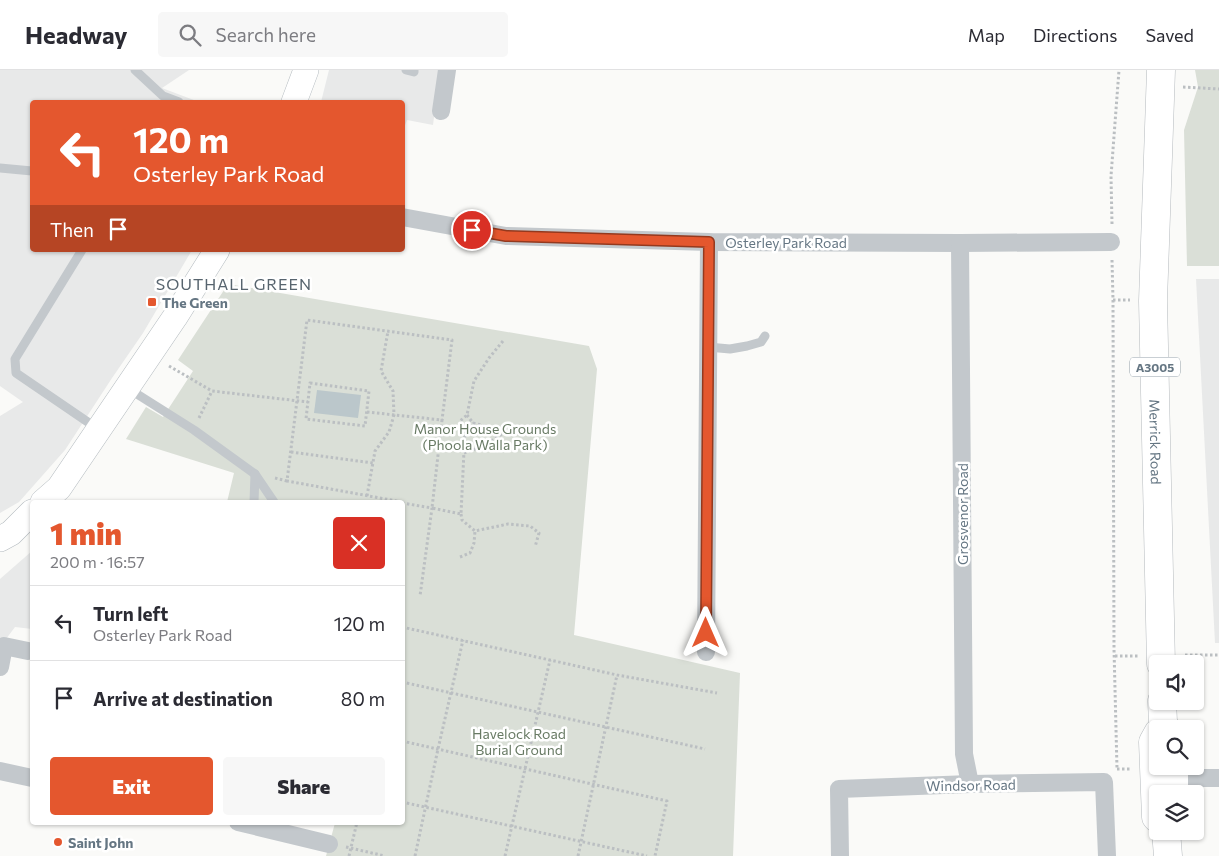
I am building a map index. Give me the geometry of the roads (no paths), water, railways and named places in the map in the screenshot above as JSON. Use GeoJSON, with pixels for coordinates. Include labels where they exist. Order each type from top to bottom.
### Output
{"type":"FeatureCollection","features":[{"type":"Feature","properties":{"kind":"main road","name":"Merrick Road"},"geometry":{"type":"LineString","coordinates":[[1160,78],[1153,301],[1160,655]]}},
{"type":"Feature","properties":{"kind":"main road"},"geometry":{"type":"LineString","coordinates":[[1167,840],[1168,856]]}},
{"type":"Feature","properties":{"kind":"street"},"geometry":{"type":"LineString","coordinates":[[295,100],[306,70]]}},
{"type":"Feature","properties":{"kind":"street"},"geometry":{"type":"LineString","coordinates":[[441,111],[447,70]]}},
{"type":"Feature","properties":{"kind":"street","name":"Osterley Park Road"},"geometry":{"type":"LineString","coordinates":[[405,218],[506,236],[709,242],[1111,242]]}},
{"type":"Feature","properties":{"kind":"street"},"geometry":{"type":"LineString","coordinates":[[706,652],[709,242]]}},
{"type":"Feature","properties":{"kind":"street","name":"Grosvenor Road"},"geometry":{"type":"LineString","coordinates":[[960,243],[964,754],[970,784]]}},
{"type":"Feature","properties":{"kind":"street"},"geometry":{"type":"LineString","coordinates":[[45,500],[59,488],[99,430],[175,317],[216,252]]}},
{"type":"Feature","properties":{"kind":"street"},"geometry":{"type":"LineString","coordinates":[[0,539],[30,514]]}},
{"type":"Feature","properties":{"kind":"street"},"geometry":{"type":"LineString","coordinates":[[0,667],[4,646],[28,651]]}},
{"type":"Feature","properties":{"kind":"street"},"geometry":{"type":"LineString","coordinates":[[0,771],[30,778]]}},
{"type":"Feature","properties":{"kind":"street"},"geometry":{"type":"LineString","coordinates":[[1180,781],[1219,778]]}},
{"type":"Feature","properties":{"kind":"street","name":"Windsor Road"},"geometry":{"type":"LineString","coordinates":[[840,856],[839,789],[970,784],[1104,782],[1106,856]]}},
{"type":"Feature","properties":{"kind":"street"},"geometry":{"type":"LineString","coordinates":[[250,825],[329,844]]}},
{"type":"Feature","properties":{"kind":"lane"},"geometry":{"type":"LineString","coordinates":[[135,70],[163,96],[174,100]]}},
{"type":"Feature","properties":{"kind":"lane"},"geometry":{"type":"LineString","coordinates":[[406,70],[414,72],[414,70]]}},
{"type":"Feature","properties":{"kind":"lane"},"geometry":{"type":"LineString","coordinates":[[0,168],[30,170]]}},
{"type":"Feature","properties":{"kind":"lane"},"geometry":{"type":"LineString","coordinates":[[81,252],[14,359],[16,373],[99,430]]}},
{"type":"Feature","properties":{"kind":"lane"},"geometry":{"type":"LineString","coordinates":[[708,347],[730,349],[748,346],[761,342],[765,336]]}},
{"type":"Feature","properties":{"kind":"lane"},"geometry":{"type":"LineString","coordinates":[[126,388],[194,430],[255,474],[273,500]]}},
{"type":"Feature","properties":{"kind":"lane"},"geometry":{"type":"LineString","coordinates":[[254,500],[255,474]]}},
{"type":"Feature","properties":{"kind":"place","name":"The Green"},"geometry":{"type":"Point","coordinates":[152,302]}},
{"type":"Feature","properties":{"kind":"place","name":"Saint John"},"geometry":{"type":"Point","coordinates":[58,842]}},
{"type":"Feature","properties":{"kind":"district","name":"SOUTHALL GREEN"},"geometry":{"type":"Point","coordinates":[234,283]}},
{"type":"Feature","properties":{"kind":"park label","name":"Manor House Grounds (Phoola Walla Park)"},"geometry":{"type":"Point","coordinates":[485,436]}},
{"type":"Feature","properties":{"kind":"park label","name":"Havelock Road Burial Ground"},"geometry":{"type":"Point","coordinates":[519,742]}}]}
